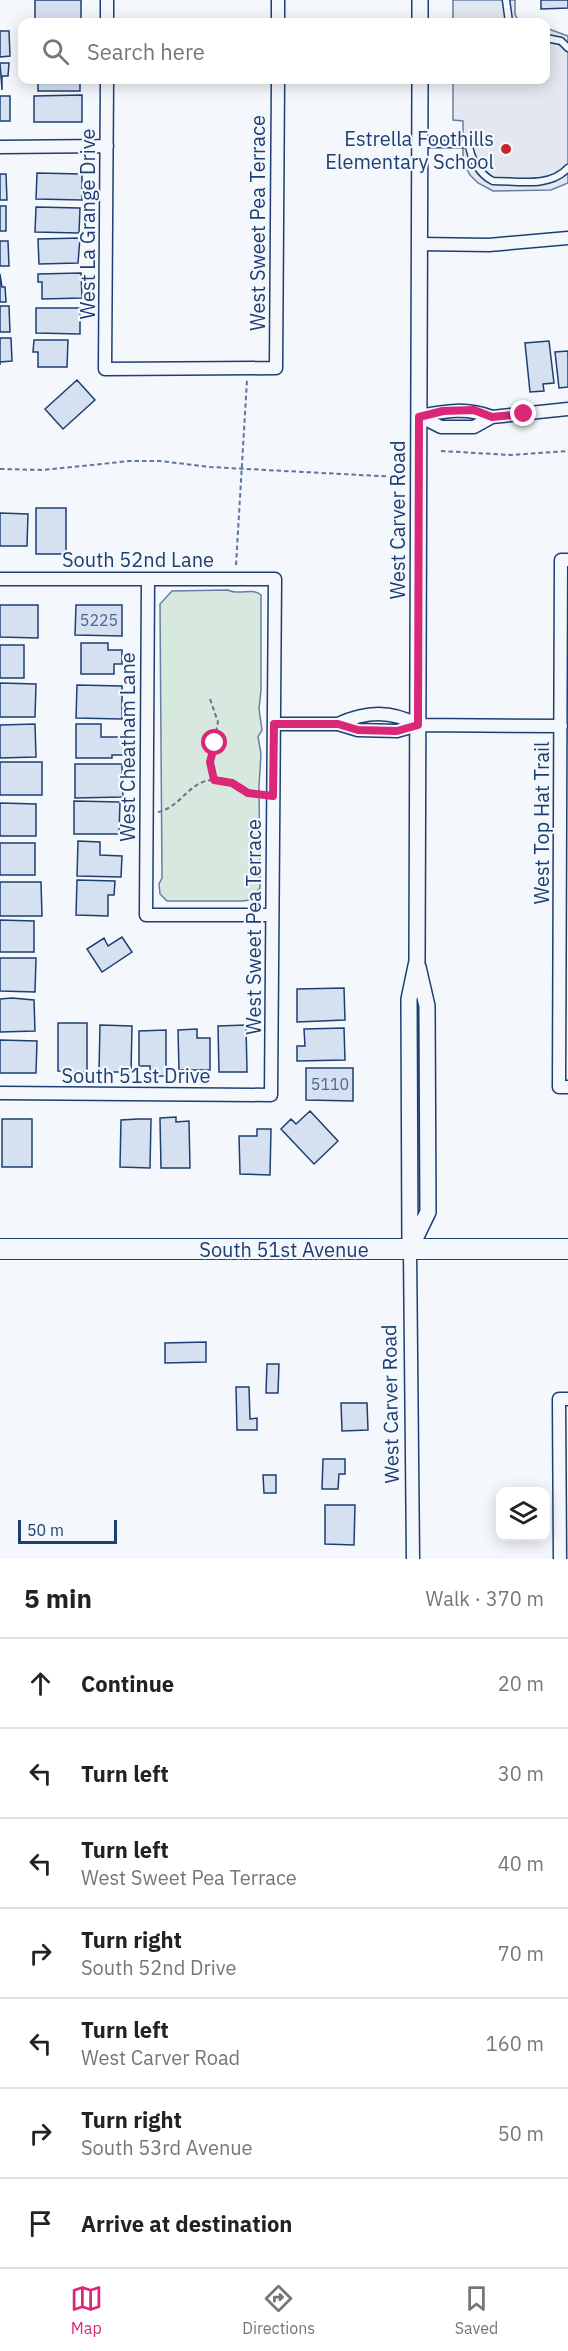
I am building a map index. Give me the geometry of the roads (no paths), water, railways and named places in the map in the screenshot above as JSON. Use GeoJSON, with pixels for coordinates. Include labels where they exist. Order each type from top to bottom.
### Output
{"type":"FeatureCollection","features":[{"type":"Feature","properties":{"kind":"main road","name":"South 51st Avenue"},"geometry":{"type":"LineString","coordinates":[[0,1249],[568,1249]]}},
{"type":"Feature","properties":{"kind":"street"},"geometry":{"type":"LineString","coordinates":[[107,0],[107,18]]}},
{"type":"Feature","properties":{"kind":"street"},"geometry":{"type":"LineString","coordinates":[[278,0],[278,18]]}},
{"type":"Feature","properties":{"kind":"street"},"geometry":{"type":"LineString","coordinates":[[420,0],[420,18]]}},
{"type":"Feature","properties":{"kind":"street","name":"West La Grange Drive"},"geometry":{"type":"LineString","coordinates":[[107,84],[105,369],[249,368]]}},
{"type":"Feature","properties":{"kind":"street","name":"West Sweet Pea Terrace"},"geometry":{"type":"LineString","coordinates":[[249,368],[276,368],[278,84]]}},
{"type":"Feature","properties":{"kind":"street","name":"West Carver Road"},"geometry":{"type":"LineString","coordinates":[[413,1559],[409,999],[417,961],[420,84]]}},
{"type":"Feature","properties":{"kind":"street"},"geometry":{"type":"LineString","coordinates":[[0,147],[107,146]]}},
{"type":"Feature","properties":{"kind":"street"},"geometry":{"type":"LineString","coordinates":[[419,244],[489,244],[568,238]]}},
{"type":"Feature","properties":{"kind":"street"},"geometry":{"type":"LineString","coordinates":[[419,417],[443,411],[474,410],[492,417],[568,409]]}},
{"type":"Feature","properties":{"kind":"street","name":"West Top Hat Trail"},"geometry":{"type":"LineString","coordinates":[[563,1087],[561,726],[565,560]]}},
{"type":"Feature","properties":{"kind":"street","name":"South 52nd Lane"},"geometry":{"type":"LineString","coordinates":[[0,579],[275,579]]}},
{"type":"Feature","properties":{"kind":"street","name":"West Cheatham Lane"},"geometry":{"type":"LineString","coordinates":[[148,579],[146,915],[272,915]]}},
{"type":"Feature","properties":{"kind":"street","name":"West Sweet Pea Terrace"},"geometry":{"type":"LineString","coordinates":[[271,1095],[275,579]]}},
{"type":"Feature","properties":{"kind":"street"},"geometry":{"type":"LineString","coordinates":[[274,724],[338,724],[358,730],[397,731],[418,725],[561,726]]}},
{"type":"Feature","properties":{"kind":"street","name":"South 51st Drive"},"geometry":{"type":"LineString","coordinates":[[0,1093],[271,1095]]}},
{"type":"Feature","properties":{"kind":"street"},"geometry":{"type":"LineString","coordinates":[[560,1559],[564,1399]]}},
{"type":"Feature","properties":{"kind":"lane"},"geometry":{"type":"LineString","coordinates":[[506,0],[508,18]]}},
{"type":"Feature","properties":{"kind":"lane"},"geometry":{"type":"LineString","coordinates":[[550,38],[556,39],[568,48]]}},
{"type":"Feature","properties":{"kind":"lane"},"geometry":{"type":"LineString","coordinates":[[420,144],[469,144],[470,153],[478,168],[493,181],[544,182],[553,179],[568,168]]}},
{"type":"Feature","properties":{"kind":"place","name":"Estrella Foothills Elementary School"},"geometry":{"type":"Point","coordinates":[506,149]}}]}
